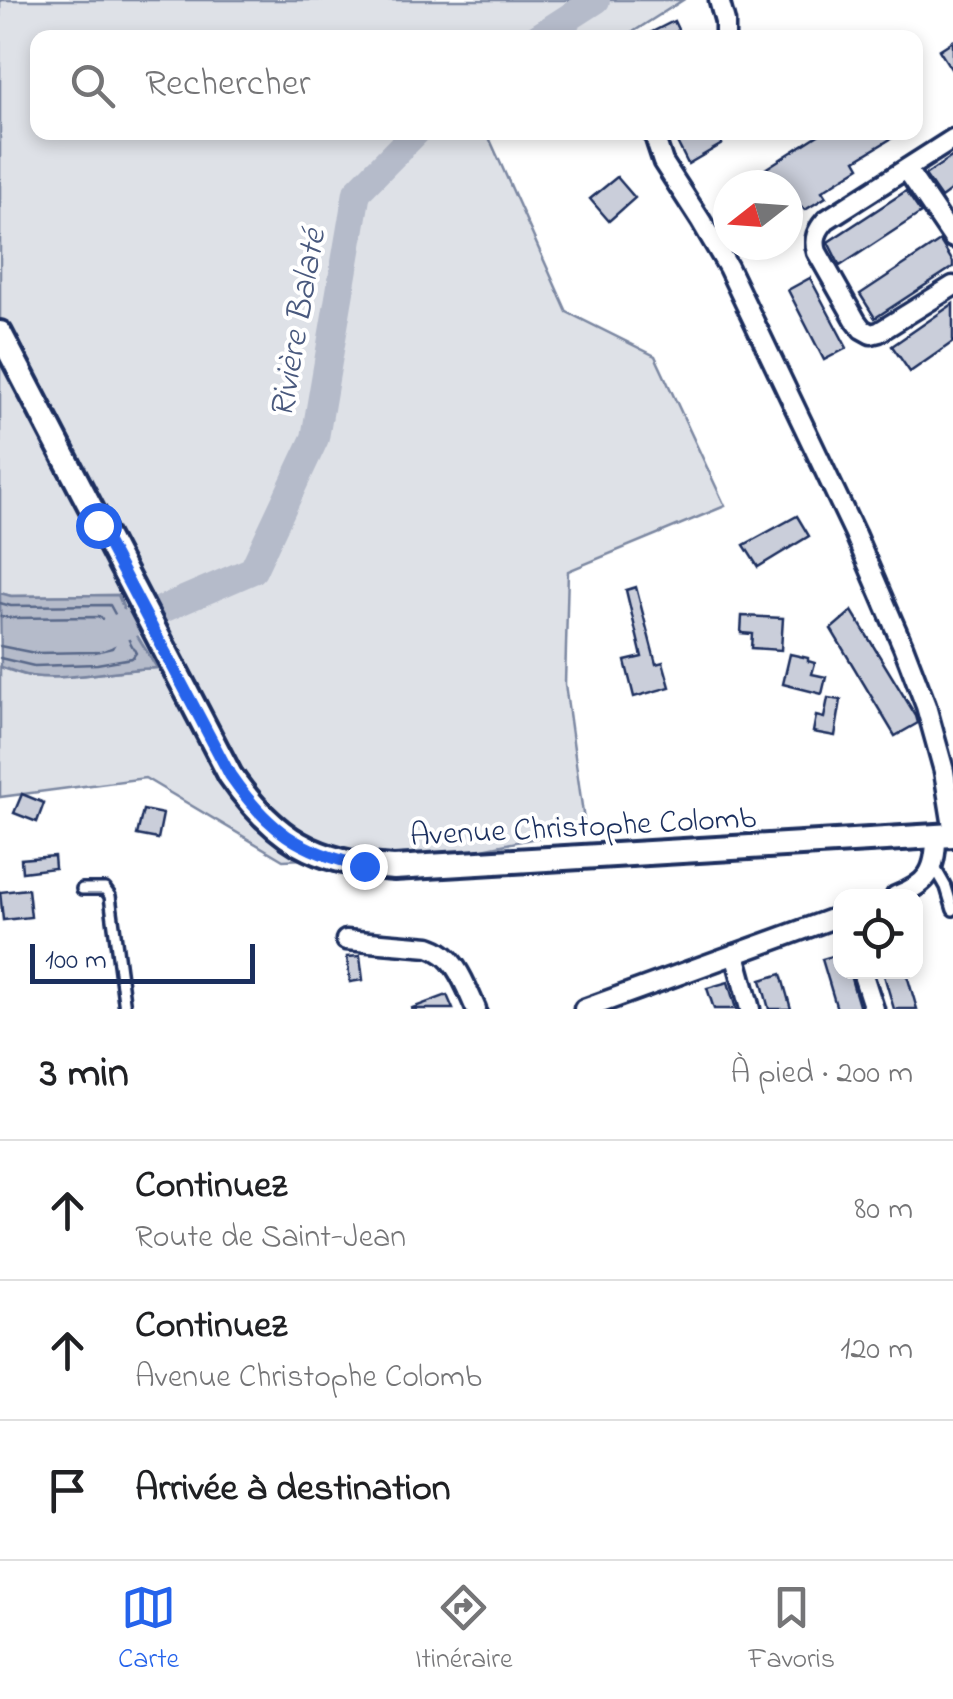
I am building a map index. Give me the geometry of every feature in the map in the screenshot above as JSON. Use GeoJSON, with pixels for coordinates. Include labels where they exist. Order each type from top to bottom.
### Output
{"type":"FeatureCollection","features":[{"type":"Feature","properties":{"kind":"street"},"geometry":{"type":"LineString","coordinates":[[718,0],[725,30]]}},
{"type":"Feature","properties":{"kind":"street"},"geometry":{"type":"LineString","coordinates":[[953,139],[826,220],[816,234],[817,252],[856,321],[871,334],[953,286]]}},
{"type":"Feature","properties":{"kind":"street"},"geometry":{"type":"LineString","coordinates":[[655,140],[662,162],[728,267],[862,550],[926,706],[944,770],[947,833],[934,866],[921,883],[909,889]]}},
{"type":"Feature","properties":{"kind":"street"},"geometry":{"type":"LineString","coordinates":[[907,170],[953,238]]}},
{"type":"Feature","properties":{"kind":"street","name":"Avenue Christophe Colomb"},"geometry":{"type":"LineString","coordinates":[[0,333],[230,775],[264,819],[310,850],[336,860],[394,868],[947,833]]}},
{"type":"Feature","properties":{"kind":"street"},"geometry":{"type":"LineString","coordinates":[[584,1009],[625,1002],[735,954],[833,919]]}},
{"type":"Feature","properties":{"kind":"street"},"geometry":{"type":"LineString","coordinates":[[346,940],[442,951],[459,973],[476,1009]]}},
{"type":"Feature","properties":{"kind":"street"},"geometry":{"type":"LineString","coordinates":[[735,954],[750,1009]]}},
{"type":"Feature","properties":{"kind":"street"},"geometry":{"type":"LineString","coordinates":[[864,979],[874,1009]]}},
{"type":"Feature","properties":{"kind":"lane"},"geometry":{"type":"LineString","coordinates":[[934,866],[953,910]]}},
{"type":"Feature","properties":{"kind":"lane"},"geometry":{"type":"LineString","coordinates":[[82,889],[105,889],[110,896],[125,1009]]}},
{"type":"Feature","properties":{"kind":"shaded area"},"geometry":{"type":"Polygon","coordinates":[[[0,0],[683,0],[636,30],[30,30],[30,140],[490,140],[567,312],[655,356],[725,506],[568,571],[565,684],[585,828],[468,852],[283,860],[145,778],[0,797],[0,667],[47,677],[155,668],[118,595],[0,593],[0,0]]]}},
{"type":"Feature","properties":{"kind":"water"},"geometry":{"type":"Polygon","coordinates":[[[0,593],[118,595],[130,624],[157,668],[46,677],[1,667],[0,593]]]}},
{"type":"Feature","properties":{"kind":"building"},"geometry":{"type":"Polygon","coordinates":[[[674,21],[678,30],[656,30],[674,21]]]}},
{"type":"Feature","properties":{"kind":"building"},"geometry":{"type":"Polygon","coordinates":[[[953,41],[953,72],[939,50],[953,41]]]}},
{"type":"Feature","properties":{"kind":"building"},"geometry":{"type":"Polygon","coordinates":[[[676,140],[720,140],[722,144],[688,164],[676,140]]]}},
{"type":"Feature","properties":{"kind":"building"},"geometry":{"type":"Polygon","coordinates":[[[810,140],[889,140],[856,160],[860,167],[822,191],[826,197],[805,210],[803,170],[766,170],[810,140]]]}},
{"type":"Feature","properties":{"kind":"building"},"geometry":{"type":"Polygon","coordinates":[[[953,156],[953,189],[941,198],[925,175],[953,156]]]}},
{"type":"Feature","properties":{"kind":"building"},"geometry":{"type":"Polygon","coordinates":[[[617,177],[635,198],[609,221],[590,199],[617,177]]]}},
{"type":"Feature","properties":{"kind":"building"},"geometry":{"type":"Polygon","coordinates":[[[906,191],[921,213],[840,266],[828,242],[906,191]]]}},
{"type":"Feature","properties":{"kind":"building"},"geometry":{"type":"Polygon","coordinates":[[[940,241],[953,267],[875,318],[860,294],[940,241]]]}},
{"type":"Feature","properties":{"kind":"building"},"geometry":{"type":"Polygon","coordinates":[[[810,278],[847,348],[824,360],[788,290],[810,278]]]}},
{"type":"Feature","properties":{"kind":"building"},"geometry":{"type":"Polygon","coordinates":[[[953,304],[953,342],[910,372],[892,346],[953,304]]]}},
{"type":"Feature","properties":{"kind":"building"},"geometry":{"type":"Polygon","coordinates":[[[797,516],[809,536],[758,567],[744,545],[797,516]]]}},
{"type":"Feature","properties":{"kind":"building"},"geometry":{"type":"Polygon","coordinates":[[[636,587],[656,664],[663,662],[670,687],[634,697],[625,661],[642,657],[626,590],[636,587]]]}},
{"type":"Feature","properties":{"kind":"building"},"geometry":{"type":"Polygon","coordinates":[[[852,611],[916,716],[918,723],[895,736],[831,629],[852,611]]]}},
{"type":"Feature","properties":{"kind":"building"},"geometry":{"type":"Polygon","coordinates":[[[742,616],[783,618],[781,650],[751,648],[752,634],[741,633],[742,616]]]}},
{"type":"Feature","properties":{"kind":"building"},"geometry":{"type":"Polygon","coordinates":[[[790,654],[815,663],[812,674],[826,677],[822,694],[783,684],[790,654]]]}},
{"type":"Feature","properties":{"kind":"building"},"geometry":{"type":"Polygon","coordinates":[[[828,698],[841,700],[835,736],[813,732],[816,716],[824,718],[828,698]]]}},
{"type":"Feature","properties":{"kind":"building"},"geometry":{"type":"Polygon","coordinates":[[[22,794],[44,803],[37,822],[14,813],[22,794]]]}},
{"type":"Feature","properties":{"kind":"building"},"geometry":{"type":"Polygon","coordinates":[[[143,810],[163,814],[158,839],[137,835],[143,810]]]}},
{"type":"Feature","properties":{"kind":"building"},"geometry":{"type":"Polygon","coordinates":[[[54,856],[55,868],[22,872],[21,859],[54,856]]]}},
{"type":"Feature","properties":{"kind":"building"},"geometry":{"type":"Polygon","coordinates":[[[28,889],[31,917],[3,920],[0,892],[28,889]]]}},
{"type":"Feature","properties":{"kind":"building"},"geometry":{"type":"Polygon","coordinates":[[[360,956],[363,980],[350,982],[347,957],[360,956]]]}},
{"type":"Feature","properties":{"kind":"building"},"geometry":{"type":"Polygon","coordinates":[[[833,956],[833,979],[851,979],[860,1009],[837,1009],[822,959],[833,956]]]}},
{"type":"Feature","properties":{"kind":"building"},"geometry":{"type":"Polygon","coordinates":[[[781,974],[791,1009],[769,1009],[761,980],[781,974]]]}},
{"type":"Feature","properties":{"kind":"building"},"geometry":{"type":"Polygon","coordinates":[[[885,979],[908,979],[917,1009],[894,1009],[885,979]]]}},
{"type":"Feature","properties":{"kind":"building"},"geometry":{"type":"Polygon","coordinates":[[[728,982],[736,1009],[714,1009],[707,988],[728,982]]]}},
{"type":"Feature","properties":{"kind":"building"},"geometry":{"type":"Polygon","coordinates":[[[447,995],[453,1009],[412,1009],[412,1008],[447,995]]]}},
{"type":"Feature","properties":{"kind":"waterway","name":"Rivière Balaté"},"geometry":{"type":"LineString","coordinates":[[549,30],[596,0]]}},
{"type":"Feature","properties":{"kind":"waterway","name":"Rivière Balaté"},"geometry":{"type":"LineString","coordinates":[[98,637],[253,570],[315,438],[357,192],[408,140]]}},
{"type":"Feature","properties":{"kind":"route"},"geometry":{"type":"LineString","coordinates":[[98,525],[230,775],[246,798],[264,819],[310,850],[364,866]]}}]}
